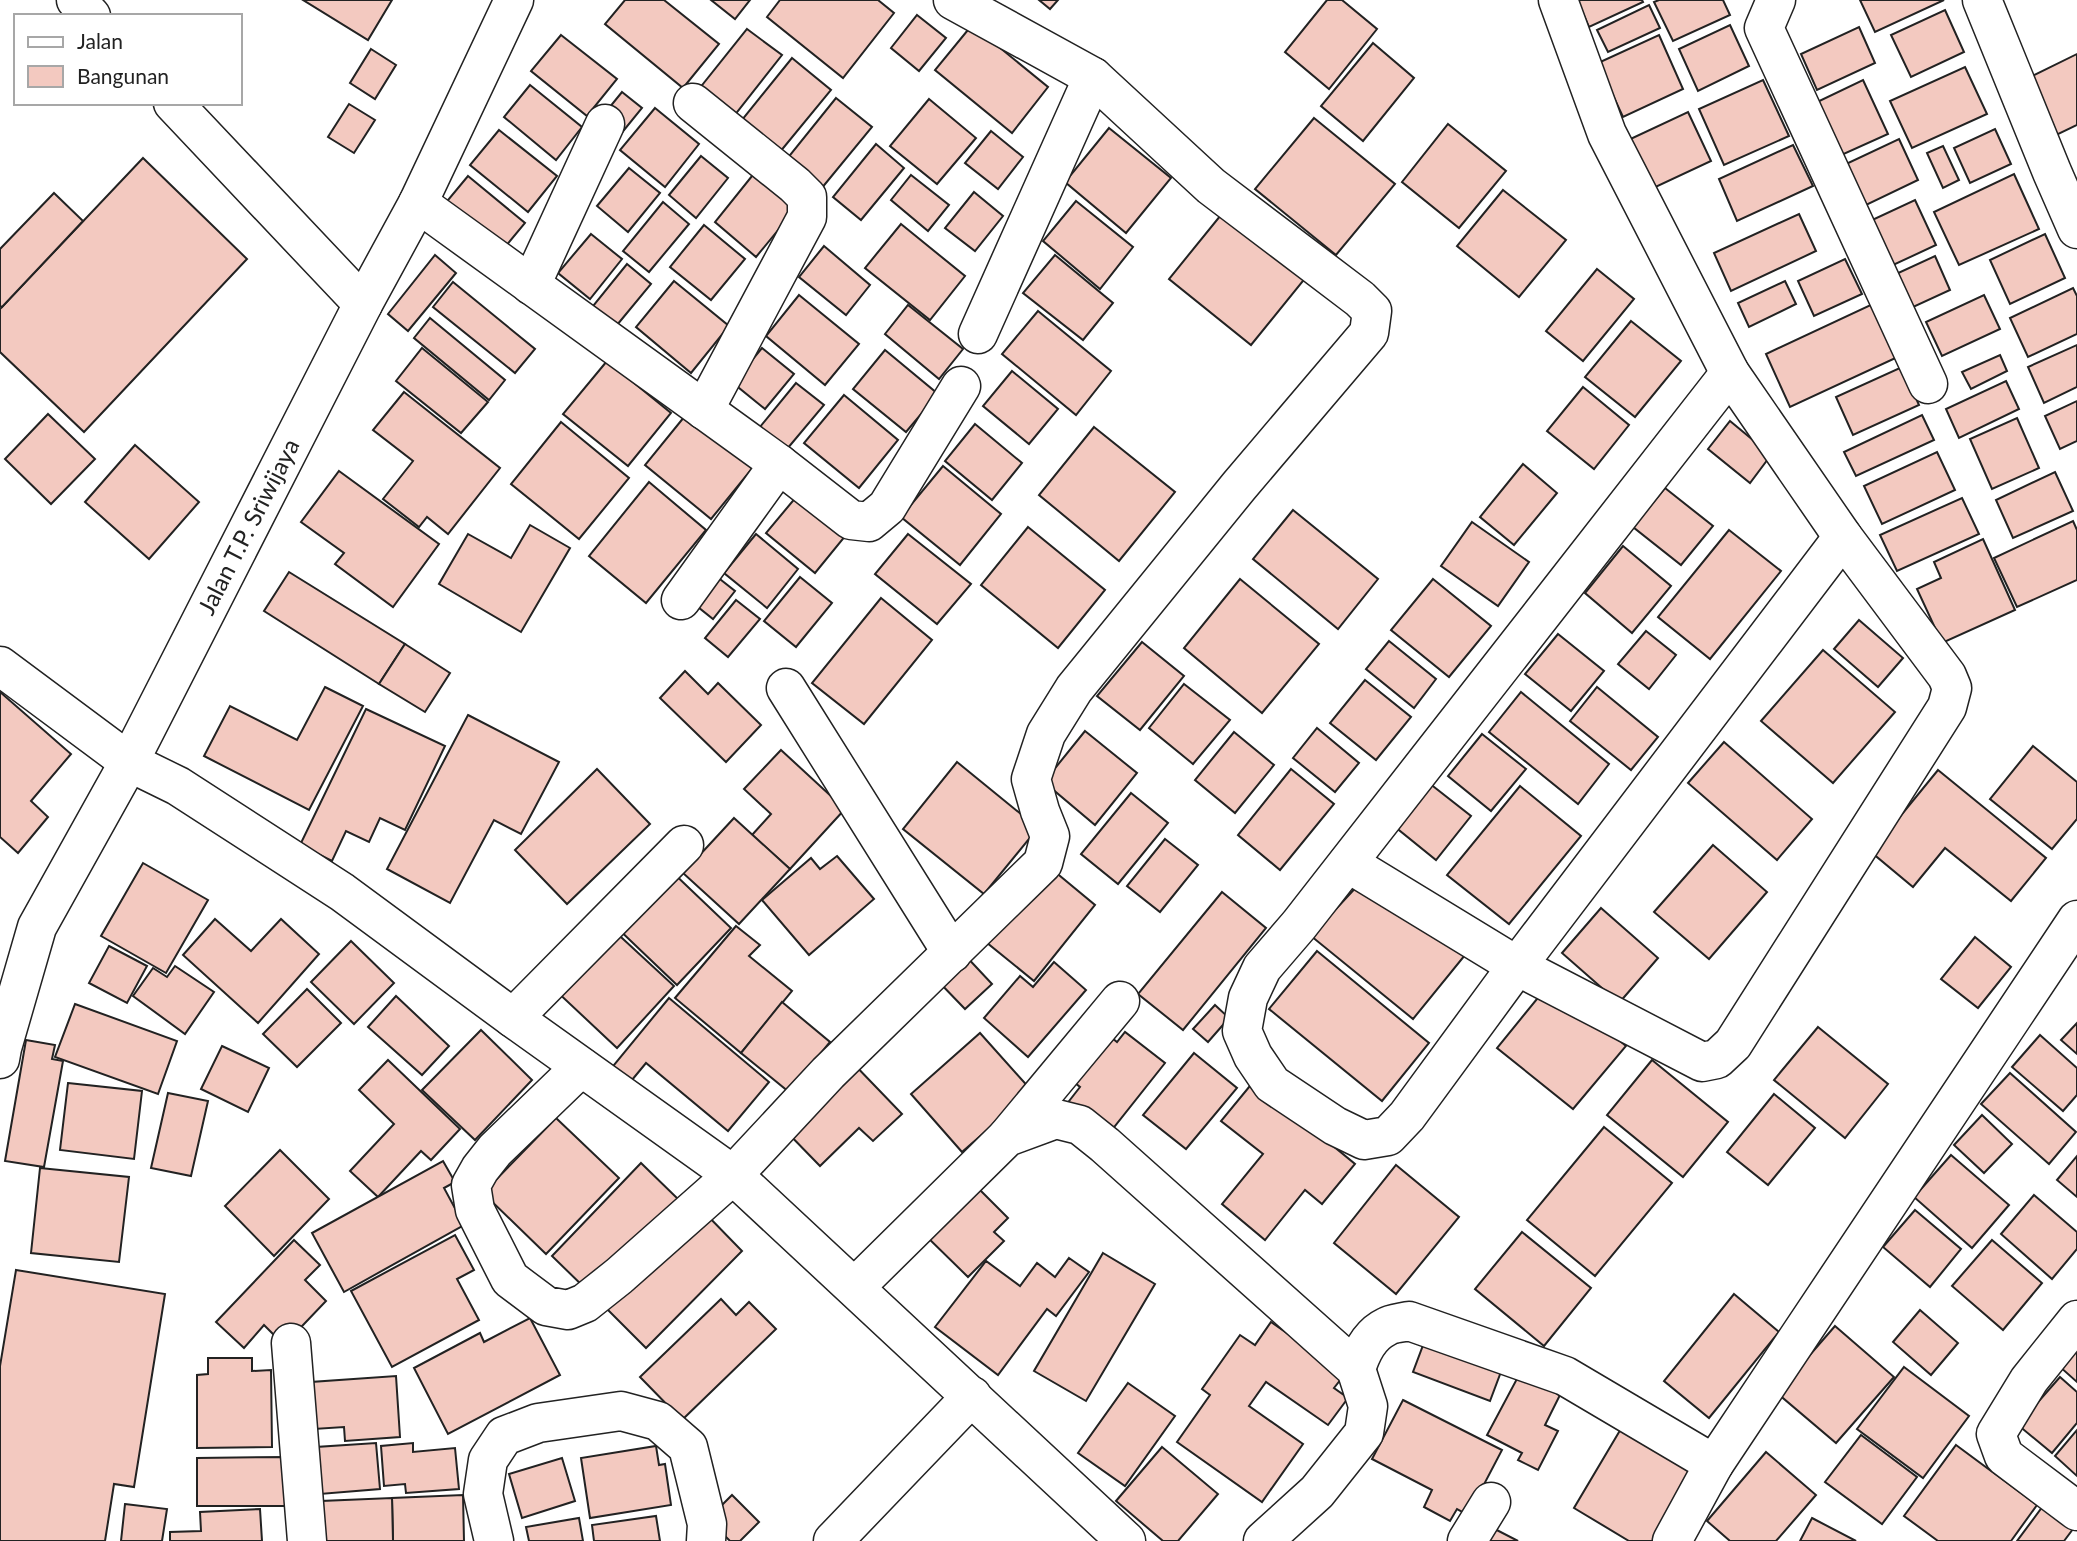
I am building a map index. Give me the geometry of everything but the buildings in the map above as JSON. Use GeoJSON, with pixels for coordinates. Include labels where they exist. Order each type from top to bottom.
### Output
{"type":"FeatureCollection","features":[{"type":"Feature","properties":{"kind":"street"},"geometry":{"type":"LineString","coordinates":[[76,0],[89,14]]}},
{"type":"Feature","properties":{"kind":"street","name":"Jalan T.P. Sriwijaya"},"geometry":{"type":"LineString","coordinates":[[0,1059],[37,927],[129,762],[363,304],[418,203],[514,0]]}},
{"type":"Feature","properties":{"kind":"street"},"geometry":{"type":"LineString","coordinates":[[581,1067],[495,1150],[471,1185],[475,1210],[510,1279],[546,1306],[568,1310],[585,1303],[619,1276],[733,1175],[828,1073],[1043,863],[1050,836],[1031,779],[1046,734],[1074,689],[1239,486],[1369,333],[1373,311],[1210,186],[1093,77],[953,0]]}},
{"type":"Feature","properties":{"kind":"street"},"geometry":{"type":"LineString","coordinates":[[1348,863],[1517,966],[1702,1062],[1717,1059],[1734,1044],[1947,707],[1952,688],[1947,676],[1843,537],[1730,373],[1607,134],[1558,0]]}},
{"type":"Feature","properties":{"kind":"street"},"geometry":{"type":"LineString","coordinates":[[1776,0],[1764,28],[1928,384]]}},
{"type":"Feature","properties":{"kind":"street"},"geometry":{"type":"LineString","coordinates":[[1982,0],[2077,229]]}},
{"type":"Feature","properties":{"kind":"street"},"geometry":{"type":"LineString","coordinates":[[978,334],[1093,77]]}},
{"type":"Feature","properties":{"kind":"street"},"geometry":{"type":"LineString","coordinates":[[693,103],[807,197],[807,217],[704,410]]}},
{"type":"Feature","properties":{"kind":"street"},"geometry":{"type":"LineString","coordinates":[[175,105],[363,304]]}},
{"type":"Feature","properties":{"kind":"street"},"geometry":{"type":"LineString","coordinates":[[531,285],[605,124]]}},
{"type":"Feature","properties":{"kind":"street"},"geometry":{"type":"LineString","coordinates":[[418,203],[779,464],[850,520],[869,522],[887,507],[961,386]]}},
{"type":"Feature","properties":{"kind":"street"},"geometry":{"type":"LineString","coordinates":[[1730,373],[1348,863],[1262,968],[1248,998],[1242,1031],[1272,1083],[1335,1126],[1364,1140],[1388,1136],[1407,1116],[1517,966],[1843,537]]}},
{"type":"Feature","properties":{"kind":"street"},"geometry":{"type":"LineString","coordinates":[[681,600],[779,464]]}},
{"type":"Feature","properties":{"kind":"street"},"geometry":{"type":"LineString","coordinates":[[0,666],[129,762],[178,786],[342,892],[733,1175],[1126,1541]]}},
{"type":"Feature","properties":{"kind":"street"},"geometry":{"type":"LineString","coordinates":[[786,688],[952,953]]}},
{"type":"Feature","properties":{"kind":"street"},"geometry":{"type":"LineString","coordinates":[[513,1018],[684,845]]}},
{"type":"Feature","properties":{"kind":"street"},"geometry":{"type":"LineString","coordinates":[[1672,1541],[1714,1464],[2077,920]]}},
{"type":"Feature","properties":{"kind":"street"},"geometry":{"type":"LineString","coordinates":[[855,1287],[1007,1137],[1119,1001]]}},
{"type":"Feature","properties":{"kind":"street"},"geometry":{"type":"LineString","coordinates":[[1007,1137],[1056,1119],[1080,1125],[1356,1369],[1368,1406],[1364,1433],[1317,1492],[1263,1541]]}},
{"type":"Feature","properties":{"kind":"street"},"geometry":{"type":"LineString","coordinates":[[2077,1320],[2029,1380],[1996,1434],[2004,1456],[2077,1511]]}},
{"type":"Feature","properties":{"kind":"street"},"geometry":{"type":"LineString","coordinates":[[1356,1369],[1368,1342],[1385,1327],[1409,1321],[1565,1376],[1714,1464]]}},
{"type":"Feature","properties":{"kind":"street"},"geometry":{"type":"LineString","coordinates":[[291,1343],[307,1541]]}},
{"type":"Feature","properties":{"kind":"street"},"geometry":{"type":"LineString","coordinates":[[833,1541],[972,1396]]}},
{"type":"Feature","properties":{"kind":"street"},"geometry":{"type":"LineString","coordinates":[[494,1541],[483,1494],[488,1460],[504,1436],[538,1423],[621,1411],[658,1421],[688,1447],[707,1524],[706,1541]]}},
{"type":"Feature","properties":{"kind":"street"},"geometry":{"type":"LineString","coordinates":[[1467,1541],[1491,1502]]}}]}
